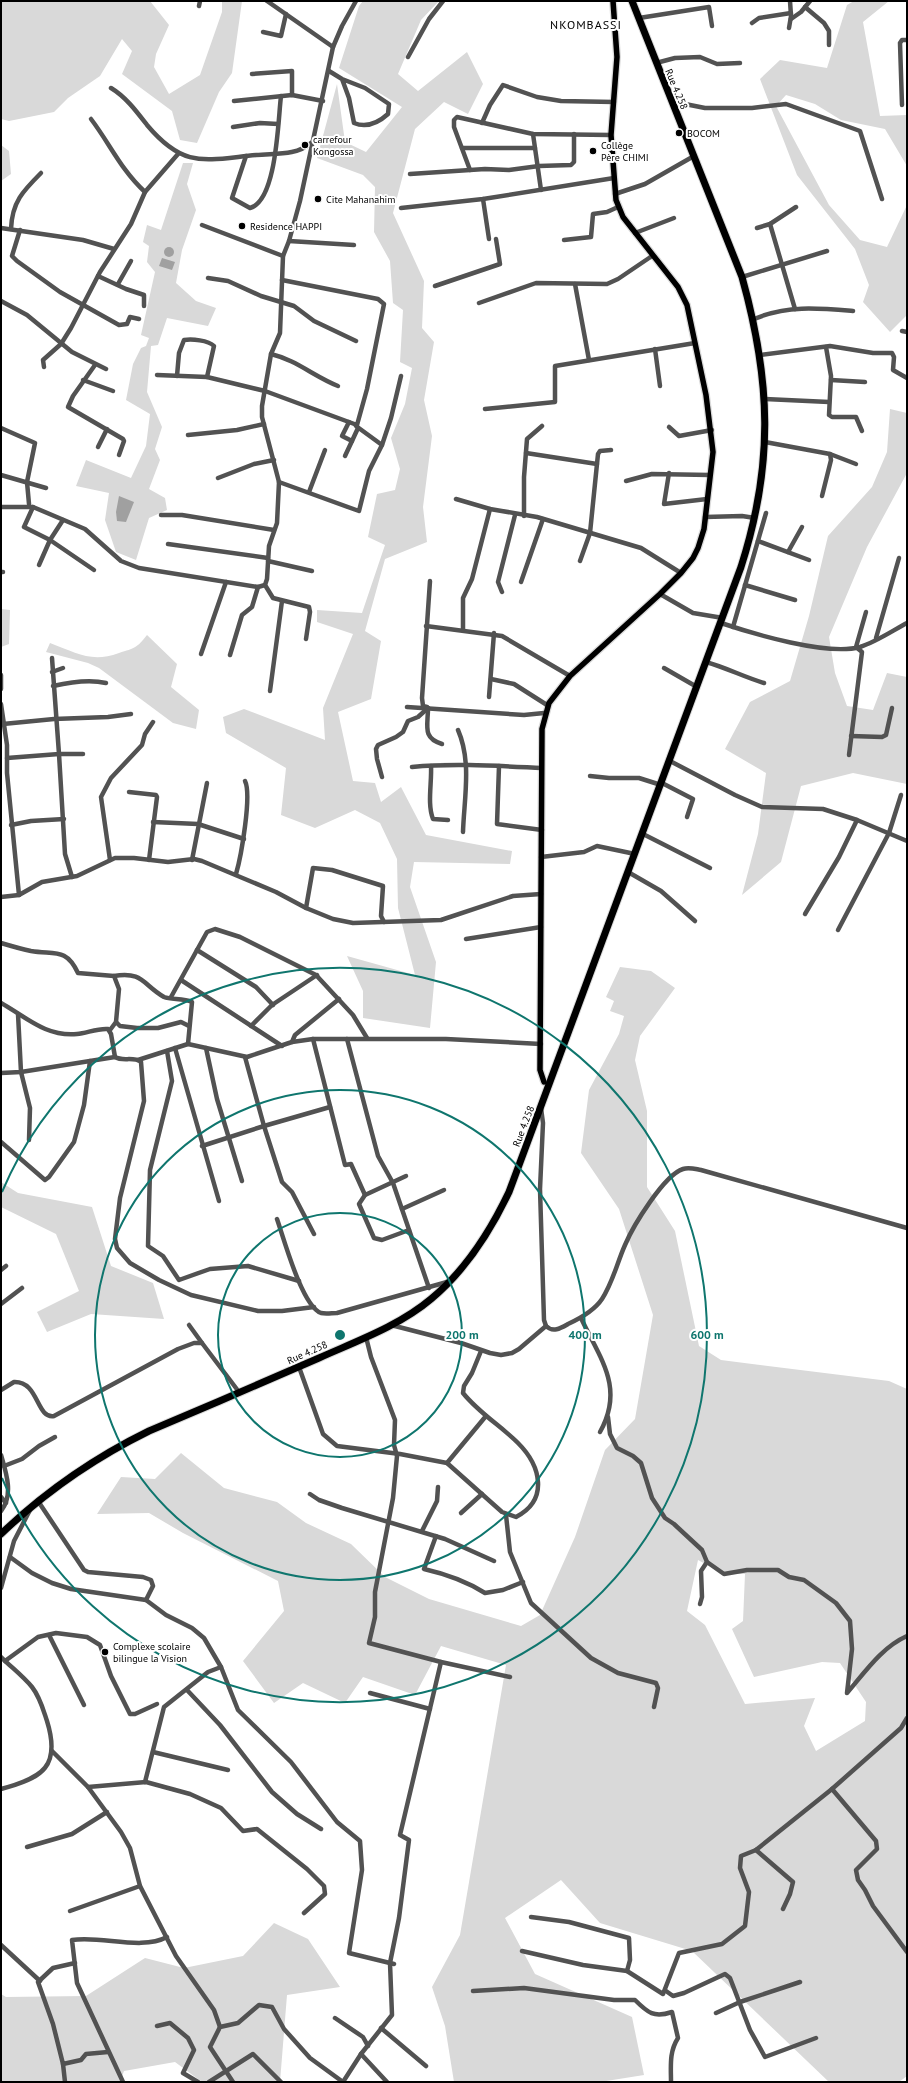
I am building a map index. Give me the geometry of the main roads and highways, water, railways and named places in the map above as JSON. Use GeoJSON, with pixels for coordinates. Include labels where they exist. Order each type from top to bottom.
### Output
{"type":"FeatureCollection","features":[{"type":"Feature","properties":{"kind":"highway","name":"Rue 4.258"},"geometry":{"type":"LineString","coordinates":[[1,1534],[35,1503],[74,1474],[122,1444],[366,1337],[390,1325],[418,1308],[449,1281],[472,1256],[500,1211],[541,1108],[546,1084],[643,834],[741,568],[755,518],[761,487],[765,442],[765,399],[754,319],[742,277],[724,228],[656,64],[632,1]]}},
{"type":"Feature","properties":{"kind":"main road"},"geometry":{"type":"LineString","coordinates":[[546,1084],[540,1070],[542,830],[541,768],[544,714],[548,705],[570,676],[681,573],[698,548],[705,517],[713,452],[712,430],[687,305],[678,287],[652,256],[618,207],[615,194],[611,134],[617,41],[613,1]]}},
{"type":"Feature","properties":{"kind":"place","name":"BOCOM"},"geometry":{"type":"Point","coordinates":[679,133]}},
{"type":"Feature","properties":{"kind":"place","name":"carrefour Kongossa"},"geometry":{"type":"Point","coordinates":[305,145]}},
{"type":"Feature","properties":{"kind":"place","name":"Collège Père CHIMI"},"geometry":{"type":"Point","coordinates":[593,151]}},
{"type":"Feature","properties":{"kind":"place","name":"Cite Mahanahim"},"geometry":{"type":"Point","coordinates":[318,199]}},
{"type":"Feature","properties":{"kind":"place","name":"Residence HAPPI"},"geometry":{"type":"Point","coordinates":[242,226]}},
{"type":"Feature","properties":{"kind":"place","name":"Complexe scolaire bilingue la Vision"},"geometry":{"type":"Point","coordinates":[105,1652]}},
{"type":"Feature","properties":{"kind":"district","name":"NKOMBASSI"},"geometry":{"type":"Point","coordinates":[586,25]}}]}
